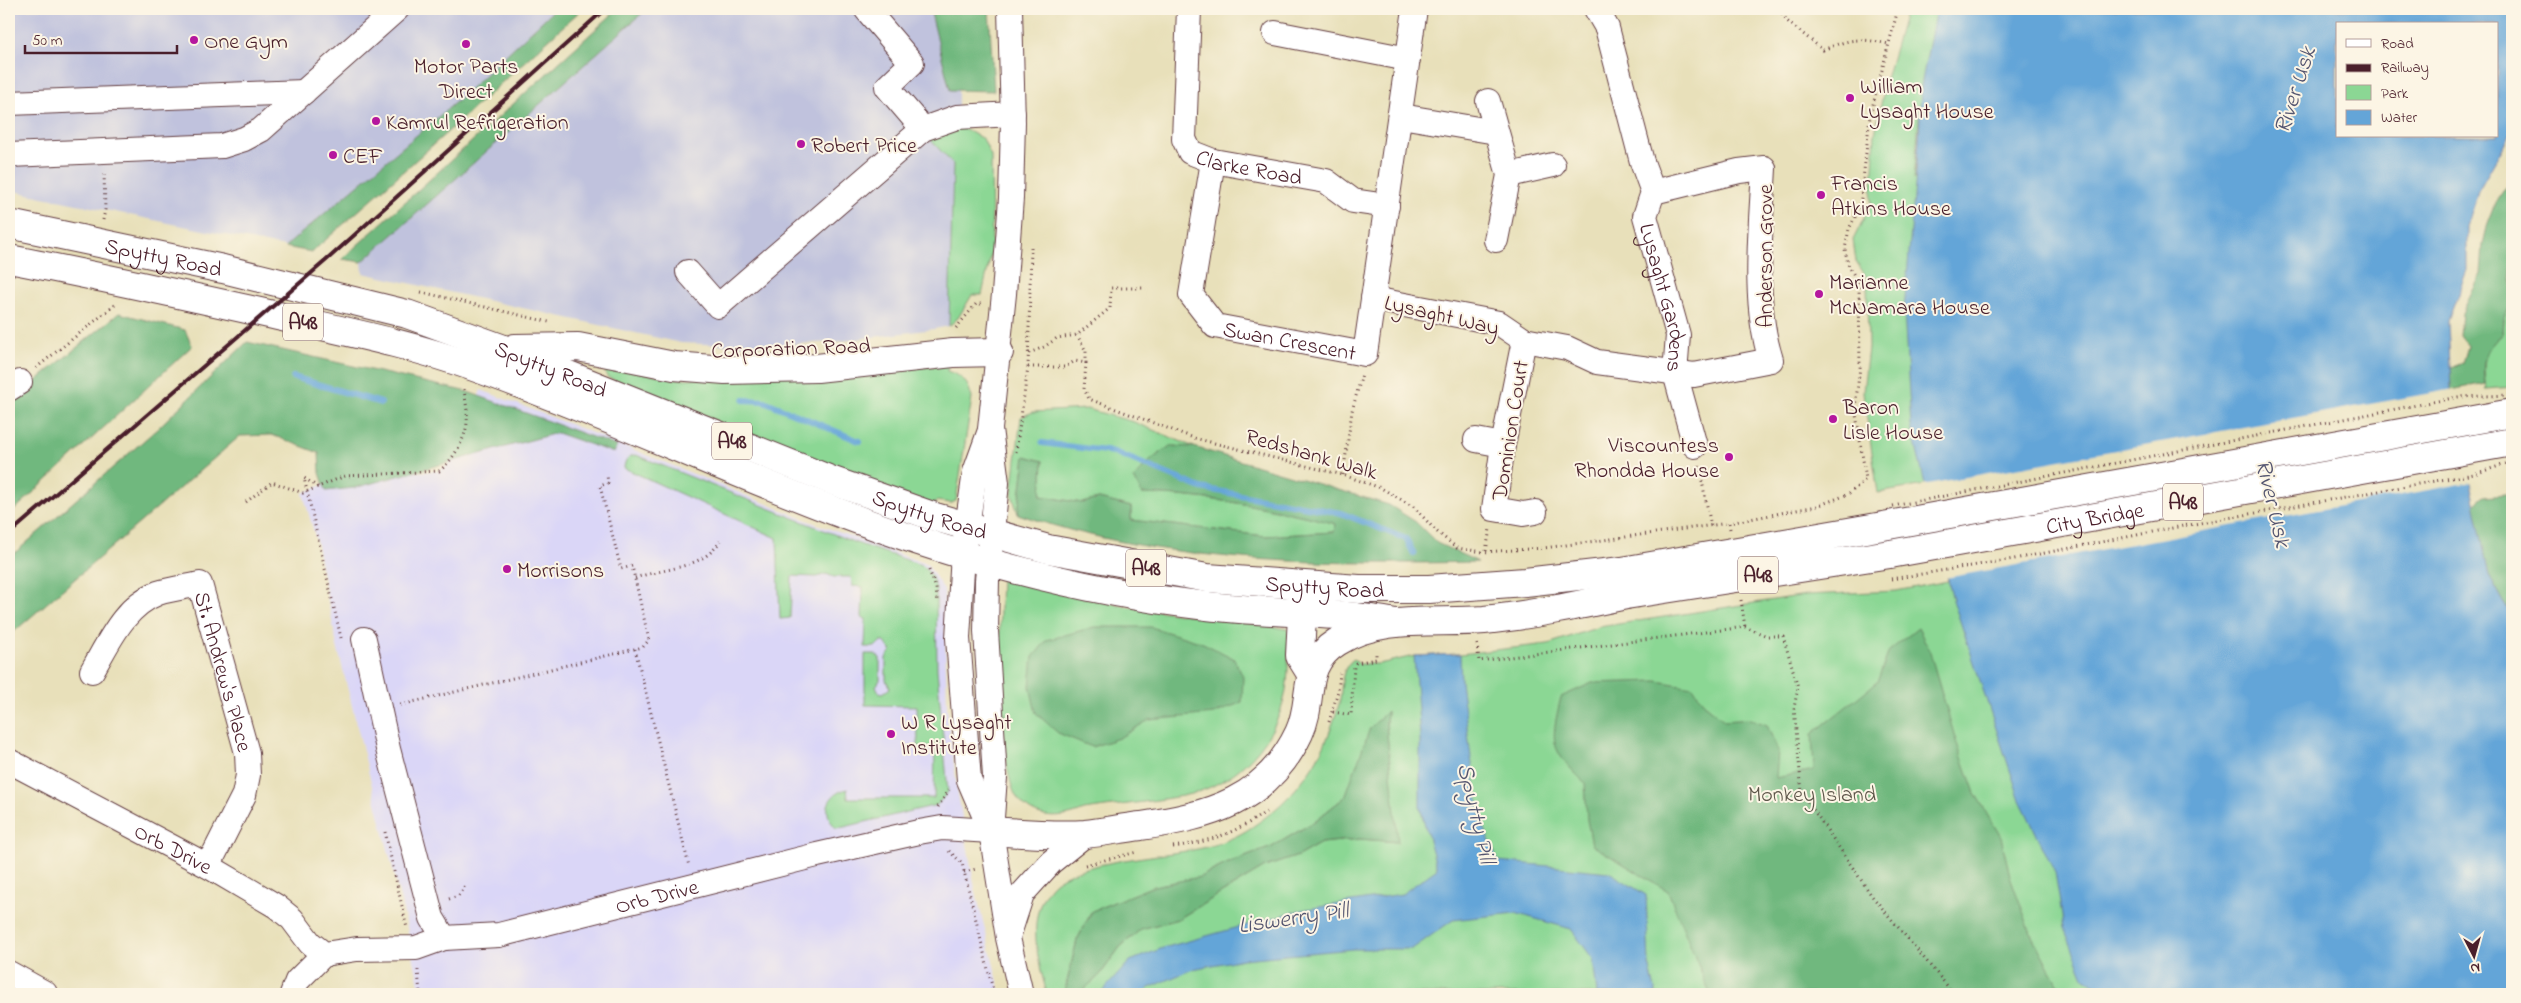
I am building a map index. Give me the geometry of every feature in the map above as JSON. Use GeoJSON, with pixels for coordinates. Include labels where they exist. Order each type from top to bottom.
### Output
{"type":"FeatureCollection","features":[{"type":"Feature","properties":{"kind":"main road","name":"Spytty Road"},"geometry":{"type":"LineString","coordinates":[[9,224],[223,269],[407,314],[501,348],[824,478],[935,517],[1048,549],[1208,578],[1303,586],[1429,589],[1525,582],[1624,583],[1887,516]]}},
{"type":"Feature","properties":{"kind":"main road","name":"Spytty Road"},"geometry":{"type":"LineString","coordinates":[[9,259],[120,280],[385,341],[471,366],[591,411],[682,451],[814,503],[989,562],[1056,580],[1206,606],[1302,614]]}},
{"type":"Feature","properties":{"kind":"main road"},"geometry":{"type":"LineString","coordinates":[[501,348],[578,347],[674,366],[725,370],[817,368],[953,353],[999,352]]}},
{"type":"Feature","properties":{"kind":"main road","name":"City Bridge"},"geometry":{"type":"LineString","coordinates":[[1887,516],[2467,422],[2512,413]]}},
{"type":"Feature","properties":{"kind":"main road","name":"City Bridge"},"geometry":{"type":"LineString","coordinates":[[1887,567],[2512,442]]}},
{"type":"Feature","properties":{"kind":"main road","name":"A48"},"geometry":{"type":"LineString","coordinates":[[1310,672],[1326,650],[1337,642],[1360,631],[1395,623],[1482,620],[1540,614],[1624,583],[1887,567]]}},
{"type":"Feature","properties":{"kind":"main road"},"geometry":{"type":"LineString","coordinates":[[991,831],[1086,834],[1183,820],[1213,812],[1237,801],[1264,780],[1284,759],[1300,732],[1308,700],[1310,672],[1300,656],[1303,586]]}},
{"type":"Feature","properties":{"kind":"main road","name":"A48"},"geometry":{"type":"LineString","coordinates":[[1302,614],[1359,616],[1395,623]]}},
{"type":"Feature","properties":{"kind":"street"},"geometry":{"type":"LineString","coordinates":[[9,155],[222,146],[244,139],[261,130],[397,9]]}},
{"type":"Feature","properties":{"kind":"street"},"geometry":{"type":"LineString","coordinates":[[866,9],[912,63],[887,87],[923,129]]}},
{"type":"Feature","properties":{"kind":"street"},"geometry":{"type":"LineString","coordinates":[[991,831],[969,780],[964,739],[958,638],[966,526],[974,472],[990,429],[999,352],[1011,198],[1013,114],[1010,9]]}},
{"type":"Feature","properties":{"kind":"street","name":"Clarke Road"},"geometry":{"type":"LineString","coordinates":[[1189,9],[1184,139],[1190,152],[1213,161],[1326,181],[1354,200],[1387,206]]}},
{"type":"Feature","properties":{"kind":"street","name":"Lysaght Way"},"geometry":{"type":"LineString","coordinates":[[1415,9],[1373,299],[1499,323],[1524,340],[1567,348],[1597,362],[1675,373]]}},
{"type":"Feature","properties":{"kind":"street","name":"Lysaght Gardens"},"geometry":{"type":"LineString","coordinates":[[1596,9],[1607,28],[1642,162],[1653,192],[1645,216],[1678,335],[1675,373],[1695,446]]}},
{"type":"Feature","properties":{"kind":"street"},"geometry":{"type":"LineString","coordinates":[[1275,33],[1408,59]]}},
{"type":"Feature","properties":{"kind":"street"},"geometry":{"type":"LineString","coordinates":[[9,103],[304,92]]}},
{"type":"Feature","properties":{"kind":"street"},"geometry":{"type":"LineString","coordinates":[[1488,101],[1509,175],[1496,240]]}},
{"type":"Feature","properties":{"kind":"street"},"geometry":{"type":"LineString","coordinates":[[688,272],[718,306],[923,129],[957,117],[1013,114]]}},
{"type":"Feature","properties":{"kind":"street"},"geometry":{"type":"LineString","coordinates":[[1401,116],[1496,132]]}},
{"type":"Feature","properties":{"kind":"street","name":"Swan Crescent"},"geometry":{"type":"LineString","coordinates":[[1213,161],[1191,295],[1215,326],[1365,354],[1373,299]]}},
{"type":"Feature","properties":{"kind":"street"},"geometry":{"type":"LineString","coordinates":[[1509,175],[1553,165]]}},
{"type":"Feature","properties":{"kind":"street","name":"Anderson Grove"},"geometry":{"type":"LineString","coordinates":[[1653,192],[1739,171],[1764,168],[1760,252],[1763,337],[1771,360],[1694,374],[1675,373]]}},
{"type":"Feature","properties":{"kind":"street","name":"Dominion Court"},"geometry":{"type":"LineString","coordinates":[[1524,340],[1503,445],[1494,509],[1523,514],[1536,512]]}},
{"type":"Feature","properties":{"kind":"street"},"geometry":{"type":"LineString","coordinates":[[990,429],[997,483],[989,562],[986,632],[995,777],[991,831],[1008,938],[1021,994]]}},
{"type":"Feature","properties":{"kind":"street"},"geometry":{"type":"LineString","coordinates":[[1476,440],[1503,445]]}},
{"type":"Feature","properties":{"kind":"street","name":"St. Andrew's Place"},"geometry":{"type":"LineString","coordinates":[[92,671],[115,632],[139,603],[159,593],[200,584],[247,753],[248,775],[244,795],[208,866]]}},
{"type":"Feature","properties":{"kind":"street"},"geometry":{"type":"LineString","coordinates":[[364,639],[432,918],[444,938]]}},
{"type":"Feature","properties":{"kind":"street","name":"Orb Drive"},"geometry":{"type":"LineString","coordinates":[[9,762],[208,866],[276,906],[292,919],[310,943],[324,954],[357,949],[416,948],[444,938],[499,935],[817,855],[920,832],[942,828],[991,831]]}},
{"type":"Feature","properties":{"kind":"street"},"geometry":{"type":"LineString","coordinates":[[1008,938],[1022,894],[1051,862],[1086,834]]}},
{"type":"Feature","properties":{"kind":"street"},"geometry":{"type":"LineString","coordinates":[[292,994],[297,982],[324,954]]}},
{"type":"Feature","properties":{"kind":"street"},"geometry":{"type":"LineString","coordinates":[[9,973],[46,993]]}},
{"type":"Feature","properties":{"kind":"path"},"geometry":{"type":"LineString","coordinates":[[1780,9],[1787,21],[1823,50],[1842,42],[1861,39],[1888,44],[1898,9]]}},
{"type":"Feature","properties":{"kind":"path","name":"Redshank Walk"},"geometry":{"type":"LineString","coordinates":[[1086,362],[1084,389],[1089,399],[1194,438],[1343,476],[1381,488],[1414,507],[1436,531],[1457,548],[1483,552],[1544,548],[1729,524],[1817,506],[1849,494],[1866,479],[1855,408],[1860,367],[1858,285],[1848,264],[1845,249],[1849,228],[1860,207],[1870,116],[1888,44]]}},
{"type":"Feature","properties":{"kind":"path"},"geometry":{"type":"LineString","coordinates":[[102,224],[105,210],[104,151]]}},
{"type":"Feature","properties":{"kind":"path"},"geometry":{"type":"LineString","coordinates":[[1028,353],[1044,348],[1057,338],[1077,335],[1110,308],[1111,288],[1145,288]]}},
{"type":"Feature","properties":{"kind":"path"},"geometry":{"type":"LineString","coordinates":[[14,385],[120,301],[110,299]]}},
{"type":"Feature","properties":{"kind":"path"},"geometry":{"type":"LineString","coordinates":[[952,334],[976,304]]}},
{"type":"Feature","properties":{"kind":"path"},"geometry":{"type":"LineString","coordinates":[[1016,455],[1028,367],[1031,308]]}},
{"type":"Feature","properties":{"kind":"path"},"geometry":{"type":"LineString","coordinates":[[535,319],[554,323]]}},
{"type":"Feature","properties":{"kind":"path"},"geometry":{"type":"LineString","coordinates":[[1028,367],[1065,367],[1075,361],[1086,362],[1086,351],[1077,335]]}},
{"type":"Feature","properties":{"kind":"path"},"geometry":{"type":"LineString","coordinates":[[1343,476],[1352,411],[1360,387],[1365,354]]}},
{"type":"Feature","properties":{"kind":"path"},"geometry":{"type":"LineString","coordinates":[[246,502],[272,482],[303,494],[345,476],[439,471],[448,465],[453,457],[468,422],[464,384],[471,386]]}},
{"type":"Feature","properties":{"kind":"path"},"geometry":{"type":"LineString","coordinates":[[1887,516],[2458,397],[2512,395]]}},
{"type":"Feature","properties":{"kind":"path"},"geometry":{"type":"LineString","coordinates":[[1695,446],[1711,526]]}},
{"type":"Feature","properties":{"kind":"path"},"geometry":{"type":"LineString","coordinates":[[1887,567],[1913,577],[2474,474],[2512,462]]}},
{"type":"Feature","properties":{"kind":"path"},"geometry":{"type":"LineString","coordinates":[[380,710],[643,648],[649,640],[632,566],[621,569],[600,486],[608,483],[607,476]]}},
{"type":"Feature","properties":{"kind":"path"},"geometry":{"type":"LineString","coordinates":[[1729,524],[1730,530]]}},
{"type":"Feature","properties":{"kind":"path"},"geometry":{"type":"LineString","coordinates":[[635,578],[700,560],[713,553],[720,541]]}},
{"type":"Feature","properties":{"kind":"path"},"geometry":{"type":"LineString","coordinates":[[927,568],[932,574]]}},
{"type":"Feature","properties":{"kind":"path"},"geometry":{"type":"LineString","coordinates":[[1735,597],[1742,597],[1745,627]]}},
{"type":"Feature","properties":{"kind":"path"},"geometry":{"type":"LineString","coordinates":[[1477,644],[1479,661],[1745,627],[1767,636],[1783,636],[1798,687],[1794,708],[1802,793],[1872,896],[1954,994]]}},
{"type":"Feature","properties":{"kind":"path"},"geometry":{"type":"LineString","coordinates":[[635,649],[691,872]]}},
{"type":"Feature","properties":{"kind":"path"},"geometry":{"type":"LineString","coordinates":[[1333,712],[1351,715],[1354,666],[1356,663],[1376,659],[1376,653]]}},
{"type":"Feature","properties":{"kind":"path"},"geometry":{"type":"LineString","coordinates":[[946,848],[962,863],[994,994]]}},
{"type":"Feature","properties":{"kind":"path"},"geometry":{"type":"LineString","coordinates":[[964,872],[970,870]]}},
{"type":"Feature","properties":{"kind":"path"},"geometry":{"type":"LineString","coordinates":[[448,900],[458,896],[466,884]]}},
{"type":"Feature","properties":{"kind":"shaded area"},"geometry":{"type":"Polygon","coordinates":[[[9,9],[555,9],[457,101],[285,247],[9,190],[9,9]]]}},
{"type":"Feature","properties":{"kind":"shaded area"},"geometry":{"type":"Polygon","coordinates":[[[647,9],[930,9],[950,89],[958,90],[958,125],[983,139],[991,156],[992,184],[966,306],[958,318],[949,326],[934,329],[834,342],[749,346],[681,343],[363,273],[362,262],[647,9]]]}},
{"type":"Feature","properties":{"kind":"shaded area"},"geometry":{"type":"Polygon","coordinates":[[[481,390],[816,524],[927,564],[944,590],[947,708],[957,788],[975,889],[1001,994],[421,994],[406,922],[337,646],[316,540],[303,493],[345,476],[439,471],[448,465],[453,457],[481,390]]]}},
{"type":"Feature","properties":{"kind":"green space"},"geometry":{"type":"Polygon","coordinates":[[[555,9],[582,9],[451,129],[312,252],[285,247],[457,101],[555,9]]]}},
{"type":"Feature","properties":{"kind":"green space"},"geometry":{"type":"Polygon","coordinates":[[[618,9],[647,9],[362,262],[342,259],[618,9]]]}},
{"type":"Feature","properties":{"kind":"green space"},"geometry":{"type":"Polygon","coordinates":[[[930,9],[989,9],[994,91],[950,90],[930,9]]]}},
{"type":"Feature","properties":{"kind":"green space","name":"Monkey Island"},"geometry":{"type":"Polygon","coordinates":[[[1906,9],[2180,9],[2371,994],[1079,994],[1100,975],[1120,947],[1141,929],[1178,919],[1265,867],[1298,856],[1321,843],[1360,839],[1397,842],[1386,724],[1387,712],[1345,797],[1312,823],[1272,847],[1226,864],[1198,878],[1154,886],[1092,911],[1077,940],[1064,994],[1047,994],[1037,953],[1036,924],[1043,898],[1051,886],[1063,877],[1080,870],[1124,860],[1213,845],[1230,839],[1252,827],[1296,789],[1321,753],[1338,708],[1344,673],[1349,663],[1354,659],[1359,664],[1379,664],[1414,656],[1460,654],[1548,644],[1599,627],[1806,595],[1896,591],[1948,581],[1925,485],[1878,493],[1863,392],[1868,348],[1867,278],[1856,261],[1853,240],[1871,204],[1875,134],[1886,79],[1906,9]],[[1920,106],[1914,180],[1919,139],[1920,106]]]}},
{"type":"Feature","properties":{"kind":"green space"},"geometry":{"type":"Polygon","coordinates":[[[958,125],[983,139],[991,156],[992,250],[982,295],[972,295],[958,318],[949,326],[953,164],[927,136],[958,125]]]}},
{"type":"Feature","properties":{"kind":"green space"},"geometry":{"type":"Polygon","coordinates":[[[2512,178],[2512,305],[2504,317],[2503,334],[2488,350],[2484,362],[2485,383],[2451,390],[2450,368],[2463,363],[2468,346],[2460,335],[2462,313],[2481,274],[2483,244],[2488,223],[2497,200],[2512,178]]]}},
{"type":"Feature","properties":{"kind":"green space"},"geometry":{"type":"Polygon","coordinates":[[[2512,305],[2512,387],[2486,389],[2485,358],[2491,346],[2503,334],[2504,317],[2512,305]]]}},
{"type":"Feature","properties":{"kind":"green space"},"geometry":{"type":"Polygon","coordinates":[[[119,313],[185,330],[192,346],[9,515],[9,403],[119,313]]]}},
{"type":"Feature","properties":{"kind":"green space"},"geometry":{"type":"Polygon","coordinates":[[[247,342],[468,392],[617,446],[614,453],[557,433],[354,488],[326,491],[320,473],[319,453],[272,435],[240,436],[9,636],[9,558],[157,429],[247,342]]]}},
{"type":"Feature","properties":{"kind":"green space"},"geometry":{"type":"Polygon","coordinates":[[[948,366],[947,371],[957,375],[967,384],[972,398],[956,501],[951,503],[936,501],[934,505],[857,478],[607,377],[605,372],[609,367],[680,379],[948,366]]]}},
{"type":"Feature","properties":{"kind":"green space"},"geometry":{"type":"Polygon","coordinates":[[[1087,409],[1134,422],[1194,447],[1170,446],[1142,494],[1216,500],[1288,512],[1337,524],[1334,532],[1265,536],[1131,520],[1131,507],[1099,499],[1082,503],[1041,496],[1043,461],[1025,457],[1018,514],[1012,494],[1021,417],[1033,412],[1087,409]]]}},
{"type":"Feature","properties":{"kind":"green space"},"geometry":{"type":"Polygon","coordinates":[[[1170,446],[1194,447],[1389,505],[1416,522],[1437,543],[1478,562],[1304,562],[1187,552],[1073,531],[1018,514],[1025,456],[1043,461],[1041,496],[1082,503],[1099,499],[1131,507],[1131,520],[1265,536],[1334,532],[1336,524],[1288,512],[1216,500],[1142,494],[1134,478],[1152,459],[1170,446]]]}},
{"type":"Feature","properties":{"kind":"green space"},"geometry":{"type":"Polygon","coordinates":[[[636,455],[856,543],[922,565],[931,575],[936,588],[937,669],[948,792],[937,805],[836,828],[829,816],[828,804],[840,791],[847,789],[848,798],[934,798],[935,747],[918,747],[917,706],[865,705],[865,654],[875,654],[880,658],[880,680],[876,686],[879,692],[883,693],[890,688],[886,680],[886,658],[891,651],[885,642],[880,642],[875,647],[865,647],[866,619],[862,618],[863,587],[852,586],[851,577],[834,577],[826,574],[817,577],[792,576],[790,618],[780,619],[777,538],[624,468],[627,459],[630,456],[636,455]]]}},
{"type":"Feature","properties":{"kind":"green space"},"geometry":{"type":"Polygon","coordinates":[[[2505,494],[2512,502],[2512,617],[2489,575],[2474,505],[2484,496],[2505,494]]]}},
{"type":"Feature","properties":{"kind":"green space"},"geometry":{"type":"Polygon","coordinates":[[[1001,580],[1125,606],[1288,629],[1287,683],[1283,703],[1276,722],[1266,740],[1238,770],[1221,782],[1202,791],[1170,798],[1084,810],[1066,816],[1040,815],[1032,811],[1018,799],[1011,783],[1006,758],[1000,694],[1001,580]]]}},
{"type":"Feature","properties":{"kind":"green space"},"geometry":{"type":"Polygon","coordinates":[[[1094,627],[1151,627],[1203,643],[1233,658],[1243,676],[1242,702],[1214,714],[1149,720],[1119,738],[1092,747],[1058,733],[1036,713],[1030,686],[1033,657],[1047,640],[1094,627]]]}},
{"type":"Feature","properties":{"kind":"green space","name":"Monkey Island"},"geometry":{"type":"Polygon","coordinates":[[[1918,628],[1929,649],[1956,741],[1975,793],[2001,837],[2010,876],[2032,936],[2064,994],[1710,994],[1668,891],[1592,845],[1587,820],[1585,783],[1565,761],[1555,744],[1555,725],[1561,697],[1592,683],[1656,681],[1693,687],[1706,706],[1725,721],[1751,719],[1767,725],[1778,751],[1776,778],[1814,770],[1812,734],[1877,682],[1889,651],[1918,628]]]}},
{"type":"Feature","properties":{"kind":"green space"},"geometry":{"type":"Polygon","coordinates":[[[1387,711],[1386,724],[1398,842],[1360,839],[1321,843],[1298,856],[1265,867],[1178,919],[1141,929],[1120,947],[1100,975],[1079,994],[1068,994],[1065,991],[1077,940],[1092,911],[1154,886],[1200,877],[1226,864],[1272,847],[1312,823],[1345,797],[1370,728],[1387,711]]]}},
{"type":"Feature","properties":{"kind":"water","name":"River Usk"},"geometry":{"type":"Polygon","coordinates":[[[1936,9],[2512,9],[2512,132],[2478,191],[2467,227],[2467,270],[2448,321],[2451,390],[2489,575],[2512,617],[2512,994],[2111,994],[2085,979],[2064,928],[2055,872],[2020,800],[1953,600],[1911,426],[1904,310],[1919,139],[1921,86],[1936,9]]]}},
{"type":"Feature","properties":{"kind":"water"},"geometry":{"type":"Polygon","coordinates":[[[1460,654],[1461,682],[1482,822],[1498,861],[1609,872],[1646,895],[1649,964],[1656,994],[1597,994],[1593,959],[1571,929],[1515,913],[1453,920],[1412,949],[1353,949],[1243,959],[1193,969],[1149,988],[1143,994],[1100,994],[1130,961],[1163,948],[1301,910],[1402,894],[1437,869],[1420,807],[1420,737],[1414,656],[1460,654]]]}},
{"type":"Feature","properties":{"kind":"pier"},"geometry":{"type":"Polygon","coordinates":[[[2454,389],[2472,482],[1945,578],[1922,485],[2454,389]]]}},
{"type":"Feature","properties":{"kind":"waterway"},"geometry":{"type":"LineString","coordinates":[[293,377],[381,403]]}},
{"type":"Feature","properties":{"kind":"waterway"},"geometry":{"type":"LineString","coordinates":[[744,400],[764,401],[859,441]]}},
{"type":"Feature","properties":{"kind":"waterway"},"geometry":{"type":"LineString","coordinates":[[1042,443],[1114,452],[1201,488],[1341,513],[1406,539],[1414,554]]}},
{"type":"Feature","properties":{"kind":"railway"},"geometry":{"type":"LineString","coordinates":[[9,534],[330,257],[605,9]]}},
{"type":"Feature","properties":{"kind":"place","name":"One Gym"},"geometry":{"type":"Point","coordinates":[194,40]}},
{"type":"Feature","properties":{"kind":"place","name":"Motor Parts Direct"},"geometry":{"type":"Point","coordinates":[466,44]}},
{"type":"Feature","properties":{"kind":"place","name":"William Lysaght House"},"geometry":{"type":"Point","coordinates":[1850,98]}},
{"type":"Feature","properties":{"kind":"place","name":"Kamrul Refrigeration"},"geometry":{"type":"Point","coordinates":[376,121]}},
{"type":"Feature","properties":{"kind":"place","name":"Robert Price"},"geometry":{"type":"Point","coordinates":[801,144]}},
{"type":"Feature","properties":{"kind":"place","name":"CEF"},"geometry":{"type":"Point","coordinates":[333,155]}},
{"type":"Feature","properties":{"kind":"place","name":"Francis Atkins House"},"geometry":{"type":"Point","coordinates":[1821,195]}},
{"type":"Feature","properties":{"kind":"place","name":"Marianne McNamara House"},"geometry":{"type":"Point","coordinates":[1819,294]}},
{"type":"Feature","properties":{"kind":"place","name":"Baron Lisle House"},"geometry":{"type":"Point","coordinates":[1833,419]}},
{"type":"Feature","properties":{"kind":"place","name":"Viscountess Rhondda House"},"geometry":{"type":"Point","coordinates":[1729,457]}},
{"type":"Feature","properties":{"kind":"place","name":"Morrisons"},"geometry":{"type":"Point","coordinates":[507,569]}},
{"type":"Feature","properties":{"kind":"place","name":"W R Lysaght Institute"},"geometry":{"type":"Point","coordinates":[891,734]}},
{"type":"Feature","properties":{"kind":"water label","name":"Spytty Pill"},"geometry":{"type":"Point","coordinates":[1477,813]}},
{"type":"Feature","properties":{"kind":"water label","name":"Liswerry Pill"},"geometry":{"type":"Point","coordinates":[1293,917]}}]}
